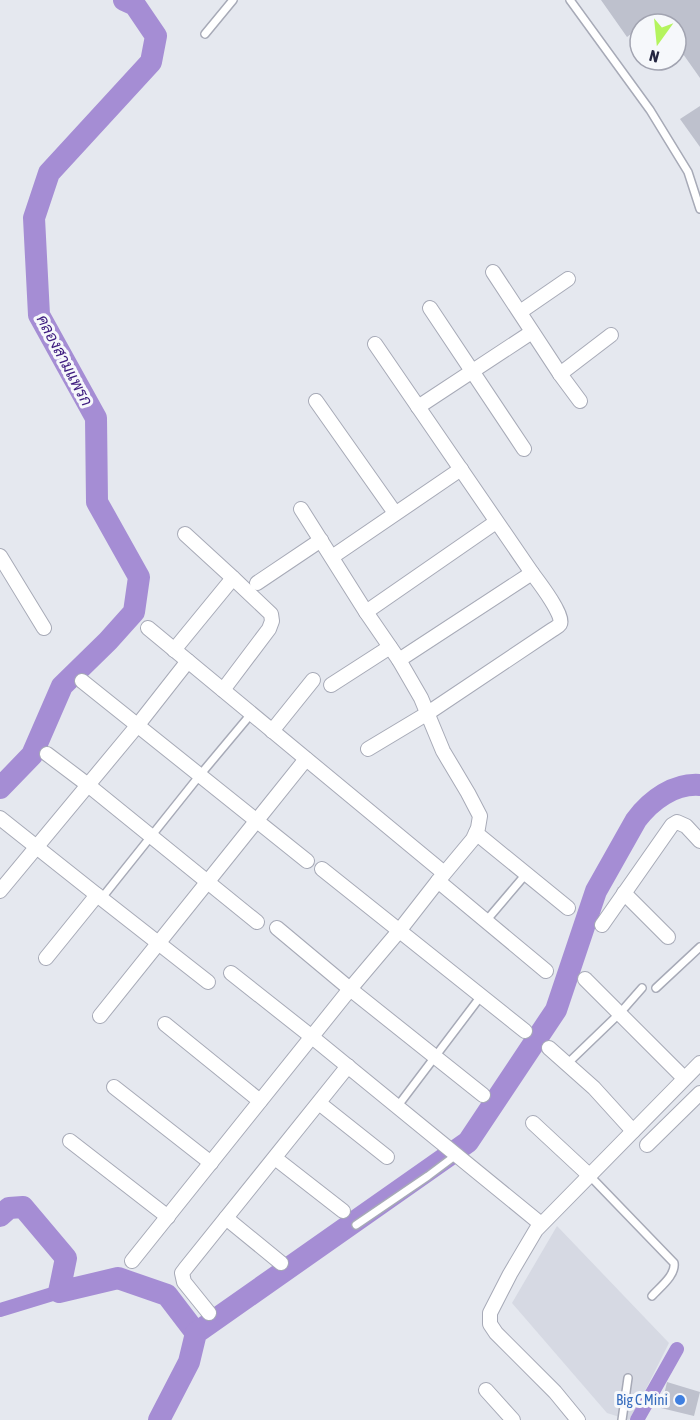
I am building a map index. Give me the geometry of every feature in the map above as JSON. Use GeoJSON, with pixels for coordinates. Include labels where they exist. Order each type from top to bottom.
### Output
{"type":"FeatureCollection","features":[{"type":"Feature","properties":{"kind":"street"},"geometry":{"type":"LineString","coordinates":[[493,272],[580,401]]}},
{"type":"Feature","properties":{"kind":"street"},"geometry":{"type":"LineString","coordinates":[[519,312],[568,279]]}},
{"type":"Feature","properties":{"kind":"street"},"geometry":{"type":"LineString","coordinates":[[430,308],[524,449]]}},
{"type":"Feature","properties":{"kind":"street"},"geometry":{"type":"LineString","coordinates":[[418,407],[532,332]]}},
{"type":"Feature","properties":{"kind":"street"},"geometry":{"type":"LineString","coordinates":[[560,374],[611,335]]}},
{"type":"Feature","properties":{"kind":"street"},"geometry":{"type":"LineString","coordinates":[[368,749],[428,713],[560,624],[561,620],[532,573],[375,344]]}},
{"type":"Feature","properties":{"kind":"street"},"geometry":{"type":"LineString","coordinates":[[316,401],[396,513]]}},
{"type":"Feature","properties":{"kind":"street"},"geometry":{"type":"LineString","coordinates":[[332,557],[461,469]]}},
{"type":"Feature","properties":{"kind":"street"},"geometry":{"type":"LineString","coordinates":[[132,1261],[473,839],[478,828],[480,816],[443,751],[428,713],[399,660],[301,509]]}},
{"type":"Feature","properties":{"kind":"street"},"geometry":{"type":"LineString","coordinates":[[366,612],[496,522]]}},
{"type":"Feature","properties":{"kind":"street"},"geometry":{"type":"LineString","coordinates":[[185,534],[271,614],[272,621],[269,629],[223,690]]}},
{"type":"Feature","properties":{"kind":"street"},"geometry":{"type":"LineString","coordinates":[[257,583],[321,540]]}},
{"type":"Feature","properties":{"kind":"street"},"geometry":{"type":"LineString","coordinates":[[0,556],[44,628]]}},
{"type":"Feature","properties":{"kind":"street"},"geometry":{"type":"LineString","coordinates":[[399,660],[532,573]]}},
{"type":"Feature","properties":{"kind":"street"},"geometry":{"type":"LineString","coordinates":[[174,650],[233,578]]}},
{"type":"Feature","properties":{"kind":"street"},"geometry":{"type":"LineString","coordinates":[[148,628],[306,759],[441,877],[486,921],[546,971]]}},
{"type":"Feature","properties":{"kind":"street"},"geometry":{"type":"LineString","coordinates":[[331,685],[390,647]]}},
{"type":"Feature","properties":{"kind":"street"},"geometry":{"type":"LineString","coordinates":[[0,891],[188,661]]}},
{"type":"Feature","properties":{"kind":"street"},"geometry":{"type":"LineString","coordinates":[[272,731],[313,680]]}},
{"type":"Feature","properties":{"kind":"street"},"geometry":{"type":"LineString","coordinates":[[82,681],[307,861]]}},
{"type":"Feature","properties":{"kind":"street"},"geometry":{"type":"LineString","coordinates":[[47,754],[257,922]]}},
{"type":"Feature","properties":{"kind":"street"},"geometry":{"type":"LineString","coordinates":[[100,1016],[306,759]]}},
{"type":"Feature","properties":{"kind":"street"},"geometry":{"type":"LineString","coordinates":[[0,818],[208,982]]}},
{"type":"Feature","properties":{"kind":"street"},"geometry":{"type":"LineString","coordinates":[[602,925],[672,825],[677,822],[686,826],[700,841]]}},
{"type":"Feature","properties":{"kind":"street"},"geometry":{"type":"LineString","coordinates":[[476,833],[568,908]]}},
{"type":"Feature","properties":{"kind":"street"},"geometry":{"type":"LineString","coordinates":[[322,869],[525,1031]]}},
{"type":"Feature","properties":{"kind":"street"},"geometry":{"type":"LineString","coordinates":[[624,893],[668,937]]}},
{"type":"Feature","properties":{"kind":"street"},"geometry":{"type":"LineString","coordinates":[[45,958],[99,897]]}},
{"type":"Feature","properties":{"kind":"street"},"geometry":{"type":"LineString","coordinates":[[277,928],[483,1095]]}},
{"type":"Feature","properties":{"kind":"street"},"geometry":{"type":"LineString","coordinates":[[231,973],[541,1224]]}},
{"type":"Feature","properties":{"kind":"street"},"geometry":{"type":"LineString","coordinates":[[585,979],[684,1078]]}},
{"type":"Feature","properties":{"kind":"street"},"geometry":{"type":"LineString","coordinates":[[165,1024],[260,1101]]}},
{"type":"Feature","properties":{"kind":"street"},"geometry":{"type":"LineString","coordinates":[[549,1048],[594,1088],[633,1131]]}},
{"type":"Feature","properties":{"kind":"street"},"geometry":{"type":"LineString","coordinates":[[578,1420],[555,1392],[496,1333],[490,1324],[490,1313],[541,1224],[700,1063]]}},
{"type":"Feature","properties":{"kind":"street"},"geometry":{"type":"LineString","coordinates":[[209,1313],[184,1282],[182,1273],[348,1066]]}},
{"type":"Feature","properties":{"kind":"street"},"geometry":{"type":"LineString","coordinates":[[114,1087],[211,1163]]}},
{"type":"Feature","properties":{"kind":"street"},"geometry":{"type":"LineString","coordinates":[[647,1145],[700,1093]]}},
{"type":"Feature","properties":{"kind":"street"},"geometry":{"type":"LineString","coordinates":[[319,1103],[387,1157]]}},
{"type":"Feature","properties":{"kind":"street"},"geometry":{"type":"LineString","coordinates":[[533,1123],[589,1175]]}},
{"type":"Feature","properties":{"kind":"street"},"geometry":{"type":"LineString","coordinates":[[70,1141],[168,1216]]}},
{"type":"Feature","properties":{"kind":"street"},"geometry":{"type":"LineString","coordinates":[[275,1158],[343,1211]]}},
{"type":"Feature","properties":{"kind":"street"},"geometry":{"type":"LineString","coordinates":[[226,1218],[281,1263]]}},
{"type":"Feature","properties":{"kind":"street"},"geometry":{"type":"LineString","coordinates":[[486,1390],[513,1420]]}},
{"type":"Feature","properties":{"kind":"lane"},"geometry":{"type":"LineString","coordinates":[[205,34],[233,0]]}},
{"type":"Feature","properties":{"kind":"lane"},"geometry":{"type":"LineString","coordinates":[[570,0],[650,110],[688,172],[700,209]]}},
{"type":"Feature","properties":{"kind":"lane"},"geometry":{"type":"LineString","coordinates":[[99,897],[251,714]]}},
{"type":"Feature","properties":{"kind":"lane"},"geometry":{"type":"LineString","coordinates":[[486,921],[526,874]]}},
{"type":"Feature","properties":{"kind":"lane"},"geometry":{"type":"LineString","coordinates":[[656,988],[700,947]]}},
{"type":"Feature","properties":{"kind":"lane"},"geometry":{"type":"LineString","coordinates":[[567,1064],[620,1013],[642,988]]}},
{"type":"Feature","properties":{"kind":"lane"},"geometry":{"type":"LineString","coordinates":[[397,1107],[481,996]]}},
{"type":"Feature","properties":{"kind":"lane"},"geometry":{"type":"LineString","coordinates":[[356,1225],[456,1155]]}},
{"type":"Feature","properties":{"kind":"lane"},"geometry":{"type":"LineString","coordinates":[[589,1175],[674,1263],[675,1268],[672,1273],[652,1296]]}},
{"type":"Feature","properties":{"kind":"lane"},"geometry":{"type":"LineString","coordinates":[[622,1420],[628,1378]]}},
{"type":"Feature","properties":{"kind":"shaded area"},"geometry":{"type":"Polygon","coordinates":[[[557,1226],[669,1343],[629,1420],[607,1413],[512,1303],[557,1226]]]}},
{"type":"Feature","properties":{"kind":"building"},"geometry":{"type":"Polygon","coordinates":[[[601,0],[700,0],[700,78],[688,61],[688,12],[628,12],[627,37],[601,0]]]}},
{"type":"Feature","properties":{"kind":"building"},"geometry":{"type":"Polygon","coordinates":[[[700,106],[700,147],[680,119],[700,106]]]}},
{"type":"Feature","properties":{"kind":"building","name":"Big C Mini"},"geometry":{"type":"Polygon","coordinates":[[[667,1382],[700,1392],[694,1416],[661,1408],[667,1382]]]}},
{"type":"Feature","properties":{"kind":"waterway","name":"คลองสามแพรก"},"geometry":{"type":"LineString","coordinates":[[0,788],[32,755],[62,686],[134,612],[139,577],[97,502],[96,418],[39,315],[34,218],[49,173],[151,62],[156,36],[135,5],[124,0]]}},
{"type":"Feature","properties":{"kind":"waterway"},"geometry":{"type":"LineString","coordinates":[[159,1420],[189,1362],[196,1333],[468,1142],[556,1010],[596,891],[636,820],[664,794],[681,787],[700,785]]}},
{"type":"Feature","properties":{"kind":"waterway"},"geometry":{"type":"LineString","coordinates":[[0,1216],[9,1208],[23,1207],[66,1258],[59,1292],[118,1278],[167,1295],[196,1333]]}},
{"type":"Feature","properties":{"kind":"waterway"},"geometry":{"type":"LineString","coordinates":[[0,1310],[59,1292]]}},
{"type":"Feature","properties":{"kind":"waterway"},"geometry":{"type":"LineString","coordinates":[[637,1420],[677,1349]]}},
{"type":"Feature","properties":{"kind":"place","name":"Big C Mini"},"geometry":{"type":"Point","coordinates":[680,1400]}}]}
